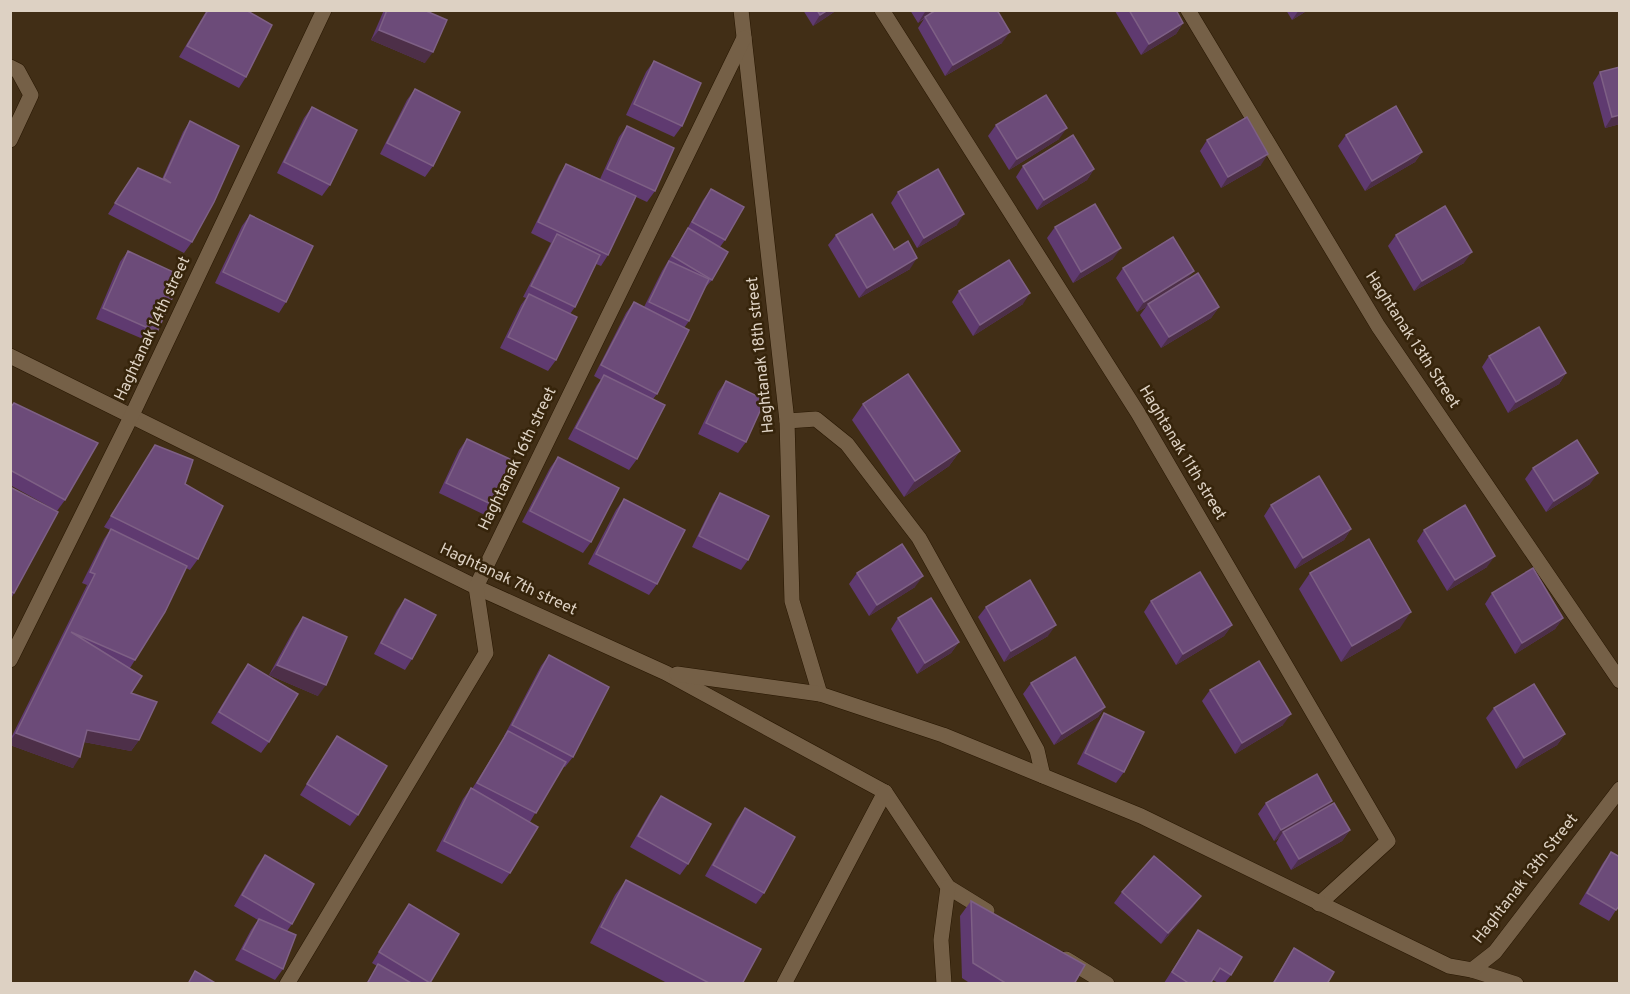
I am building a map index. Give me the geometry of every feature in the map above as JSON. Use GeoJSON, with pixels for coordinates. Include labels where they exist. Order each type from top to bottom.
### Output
{"type":"FeatureCollection","features":[{"type":"Feature","properties":{"kind":"street","name":"Haghtanak 14th street"},"geometry":{"type":"LineString","coordinates":[[10,660],[132,415],[324,10]]}},
{"type":"Feature","properties":{"kind":"street","name":"Haghtanak 18th street"},"geometry":{"type":"LineString","coordinates":[[741,10],[787,421],[792,601],[820,694]]}},
{"type":"Feature","properties":{"kind":"street","name":"Haghtanak 11th street"},"geometry":{"type":"LineString","coordinates":[[882,10],[1138,413],[1388,841],[1319,904]]}},
{"type":"Feature","properties":{"kind":"street","name":"Haghtanak 13th Street"},"geometry":{"type":"LineString","coordinates":[[1188,10],[1378,326],[1620,681]]}},
{"type":"Feature","properties":{"kind":"street","name":"Haghtanak 16th street"},"geometry":{"type":"LineString","coordinates":[[476,587],[744,38]]}},
{"type":"Feature","properties":{"kind":"street"},"geometry":{"type":"LineString","coordinates":[[10,67],[18,71],[32,95],[10,140]]}},
{"type":"Feature","properties":{"kind":"street","name":"Haghtanak 7th street"},"geometry":{"type":"LineString","coordinates":[[10,356],[476,587],[666,673],[885,792],[948,887]]}},
{"type":"Feature","properties":{"kind":"street"},"geometry":{"type":"LineString","coordinates":[[787,421],[816,419],[847,444],[919,538],[1037,750],[1043,776]]}},
{"type":"Feature","properties":{"kind":"street"},"geometry":{"type":"LineString","coordinates":[[287,984],[486,653],[476,587]]}},
{"type":"Feature","properties":{"kind":"street"},"geometry":{"type":"LineString","coordinates":[[666,673],[820,694],[943,735],[1141,816],[1449,966],[1472,970],[1516,984]]}},
{"type":"Feature","properties":{"kind":"street","name":"Haghtanak 13th Street"},"geometry":{"type":"LineString","coordinates":[[1472,970],[1495,952],[1620,789]]}},
{"type":"Feature","properties":{"kind":"street"},"geometry":{"type":"LineString","coordinates":[[784,984],[885,792]]}},
{"type":"Feature","properties":{"kind":"street"},"geometry":{"type":"LineString","coordinates":[[944,984],[941,940],[948,887],[998,917]]}},
{"type":"Feature","properties":{"kind":"street"},"geometry":{"type":"LineString","coordinates":[[1058,953],[1107,984]]}},
{"type":"Feature","properties":{"kind":"building"},"geometry":{"type":"Polygon","coordinates":[[[208,10],[246,10],[272,25],[246,77],[187,46],[208,10]]]}},
{"type":"Feature","properties":{"kind":"building"},"geometry":{"type":"Polygon","coordinates":[[[387,10],[424,10],[447,20],[433,52],[379,30],[387,10]]]}},
{"type":"Feature","properties":{"kind":"building"},"geometry":{"type":"Polygon","coordinates":[[[817,10],[828,10],[820,15],[817,10]]]}},
{"type":"Feature","properties":{"kind":"building"},"geometry":{"type":"Polygon","coordinates":[[[936,10],[997,10],[1010,32],[953,65],[925,17],[936,10]]]}},
{"type":"Feature","properties":{"kind":"building"},"geometry":{"type":"Polygon","coordinates":[[[1129,10],[1176,10],[1183,23],[1149,44],[1129,10]]]}},
{"type":"Feature","properties":{"kind":"building"},"geometry":{"type":"Polygon","coordinates":[[[654,61],[701,83],[682,126],[634,104],[654,61]]]}},
{"type":"Feature","properties":{"kind":"building"},"geometry":{"type":"Polygon","coordinates":[[[1620,67],[1620,115],[1612,117],[1600,72],[1620,67]]]}},
{"type":"Feature","properties":{"kind":"building"},"geometry":{"type":"Polygon","coordinates":[[[415,89],[460,112],[433,166],[387,143],[415,89]]]}},
{"type":"Feature","properties":{"kind":"building"},"geometry":{"type":"Polygon","coordinates":[[[1046,95],[1067,128],[1017,159],[996,125],[1046,95]]]}},
{"type":"Feature","properties":{"kind":"building"},"geometry":{"type":"Polygon","coordinates":[[[1396,106],[1422,152],[1372,181],[1346,135],[1396,106]]]}},
{"type":"Feature","properties":{"kind":"building"},"geometry":{"type":"Polygon","coordinates":[[[312,107],[357,130],[330,185],[284,162],[312,107]]]}},
{"type":"Feature","properties":{"kind":"building"},"geometry":{"type":"Polygon","coordinates":[[[1247,117],[1268,154],[1228,177],[1207,140],[1247,117]]]}},
{"type":"Feature","properties":{"kind":"building"},"geometry":{"type":"Polygon","coordinates":[[[190,121],[239,146],[214,202],[192,242],[115,203],[138,168],[171,183],[164,178],[190,121]]]}},
{"type":"Feature","properties":{"kind":"building"},"geometry":{"type":"Polygon","coordinates":[[[627,126],[674,148],[655,191],[607,169],[627,126]]]}},
{"type":"Feature","properties":{"kind":"building"},"geometry":{"type":"Polygon","coordinates":[[[1073,135],[1094,169],[1044,200],[1023,166],[1073,135]]]}},
{"type":"Feature","properties":{"kind":"building"},"geometry":{"type":"Polygon","coordinates":[[[566,164],[636,196],[608,255],[538,222],[566,164]]]}},
{"type":"Feature","properties":{"kind":"building"},"geometry":{"type":"Polygon","coordinates":[[[938,169],[964,214],[924,238],[898,192],[938,169]]]}},
{"type":"Feature","properties":{"kind":"building"},"geometry":{"type":"Polygon","coordinates":[[[711,189],[744,207],[725,240],[692,222],[711,189]]]}},
{"type":"Feature","properties":{"kind":"building"},"geometry":{"type":"Polygon","coordinates":[[[1095,204],[1121,248],[1081,272],[1055,227],[1095,204]]]}},
{"type":"Feature","properties":{"kind":"building"},"geometry":{"type":"Polygon","coordinates":[[[1445,206],[1472,252],[1422,281],[1396,235],[1445,206]]]}},
{"type":"Feature","properties":{"kind":"building"},"geometry":{"type":"Polygon","coordinates":[[[872,214],[894,250],[908,241],[917,258],[867,288],[836,235],[872,214]]]}},
{"type":"Feature","properties":{"kind":"building"},"geometry":{"type":"Polygon","coordinates":[[[250,215],[313,246],[286,302],[223,272],[250,215]]]}},
{"type":"Feature","properties":{"kind":"building"},"geometry":{"type":"Polygon","coordinates":[[[688,228],[728,252],[712,280],[672,256],[688,228]]]}},
{"type":"Feature","properties":{"kind":"building"},"geometry":{"type":"Polygon","coordinates":[[[557,234],[600,255],[575,307],[531,286],[557,234]]]}},
{"type":"Feature","properties":{"kind":"building"},"geometry":{"type":"Polygon","coordinates":[[[1173,237],[1194,271],[1144,302],[1123,268],[1173,237]]]}},
{"type":"Feature","properties":{"kind":"building"},"geometry":{"type":"Polygon","coordinates":[[[128,251],[182,276],[157,332],[103,308],[128,251]]]}},
{"type":"Feature","properties":{"kind":"building"},"geometry":{"type":"Polygon","coordinates":[[[1009,260],[1030,293],[980,325],[959,291],[1009,260]]]}},
{"type":"Feature","properties":{"kind":"building"},"geometry":{"type":"Polygon","coordinates":[[[669,261],[709,279],[689,321],[649,302],[669,261]]]}},
{"type":"Feature","properties":{"kind":"building"},"geometry":{"type":"Polygon","coordinates":[[[1198,273],[1219,307],[1169,337],[1148,304],[1198,273]]]}},
{"type":"Feature","properties":{"kind":"building"},"geometry":{"type":"Polygon","coordinates":[[[529,294],[577,317],[556,360],[508,337],[529,294]]]}},
{"type":"Feature","properties":{"kind":"building"},"geometry":{"type":"Polygon","coordinates":[[[634,302],[689,330],[657,394],[601,365],[634,302]]]}},
{"type":"Feature","properties":{"kind":"building"},"geometry":{"type":"Polygon","coordinates":[[[1539,327],[1566,373],[1516,402],[1489,356],[1539,327]]]}},
{"type":"Feature","properties":{"kind":"building"},"geometry":{"type":"Polygon","coordinates":[[[908,374],[960,451],[915,481],[863,404],[908,374]]]}},
{"type":"Feature","properties":{"kind":"building"},"geometry":{"type":"Polygon","coordinates":[[[604,375],[665,405],[637,459],[576,428],[604,375]]]}},
{"type":"Feature","properties":{"kind":"building"},"geometry":{"type":"Polygon","coordinates":[[[726,381],[765,400],[746,442],[706,423],[726,381]]]}},
{"type":"Feature","properties":{"kind":"building"},"geometry":{"type":"Polygon","coordinates":[[[14,403],[98,443],[65,500],[10,470],[10,408],[14,403]]]}},
{"type":"Feature","properties":{"kind":"building"},"geometry":{"type":"Polygon","coordinates":[[[467,439],[516,462],[495,506],[446,483],[467,439]]]}},
{"type":"Feature","properties":{"kind":"building"},"geometry":{"type":"Polygon","coordinates":[[[1577,440],[1598,473],[1554,501],[1533,468],[1577,440]]]}},
{"type":"Feature","properties":{"kind":"building"},"geometry":{"type":"Polygon","coordinates":[[[155,445],[193,460],[185,484],[223,506],[198,559],[111,516],[155,445]]]}},
{"type":"Feature","properties":{"kind":"building"},"geometry":{"type":"Polygon","coordinates":[[[558,457],[619,488],[591,542],[530,511],[558,457]]]}},
{"type":"Feature","properties":{"kind":"building"},"geometry":{"type":"Polygon","coordinates":[[[1319,476],[1351,529],[1303,558],[1271,505],[1319,476]]]}},
{"type":"Feature","properties":{"kind":"building"},"geometry":{"type":"Polygon","coordinates":[[[10,487],[58,512],[14,593],[10,591],[10,487]]]}},
{"type":"Feature","properties":{"kind":"building"},"geometry":{"type":"Polygon","coordinates":[[[720,493],[769,516],[748,560],[699,536],[720,493]]]}},
{"type":"Feature","properties":{"kind":"building"},"geometry":{"type":"Polygon","coordinates":[[[624,499],[685,530],[657,584],[596,554],[624,499]]]}},
{"type":"Feature","properties":{"kind":"building"},"geometry":{"type":"Polygon","coordinates":[[[1465,505],[1495,556],[1455,580],[1424,530],[1465,505]]]}},
{"type":"Feature","properties":{"kind":"building"},"geometry":{"type":"Polygon","coordinates":[[[111,529],[187,566],[165,612],[135,660],[71,632],[142,676],[131,693],[157,702],[139,740],[87,730],[80,757],[16,733],[95,574],[90,572],[111,529]]]}},
{"type":"Feature","properties":{"kind":"building"},"geometry":{"type":"Polygon","coordinates":[[[1369,539],[1411,612],[1352,646],[1310,573],[1369,539]]]}},
{"type":"Feature","properties":{"kind":"building"},"geometry":{"type":"Polygon","coordinates":[[[902,544],[923,576],[877,605],[857,573],[902,544]]]}},
{"type":"Feature","properties":{"kind":"building"},"geometry":{"type":"Polygon","coordinates":[[[1533,568],[1563,618],[1522,643],[1492,593],[1533,568]]]}},
{"type":"Feature","properties":{"kind":"building"},"geometry":{"type":"Polygon","coordinates":[[[1200,572],[1232,625],[1183,654],[1151,601],[1200,572]]]}},
{"type":"Feature","properties":{"kind":"building"},"geometry":{"type":"Polygon","coordinates":[[[1030,580],[1056,625],[1011,651],[986,607],[1030,580]]]}},
{"type":"Feature","properties":{"kind":"building"},"geometry":{"type":"Polygon","coordinates":[[[931,598],[959,642],[925,663],[898,618],[931,598]]]}},
{"type":"Feature","properties":{"kind":"building"},"geometry":{"type":"Polygon","coordinates":[[[405,599],[436,615],[412,659],[381,643],[405,599]]]}},
{"type":"Feature","properties":{"kind":"building"},"geometry":{"type":"Polygon","coordinates":[[[303,617],[347,637],[326,685],[277,665],[303,617]]]}},
{"type":"Feature","properties":{"kind":"building"},"geometry":{"type":"Polygon","coordinates":[[[549,655],[609,687],[573,757],[512,725],[549,655]]]}},
{"type":"Feature","properties":{"kind":"building"},"geometry":{"type":"Polygon","coordinates":[[[1075,657],[1105,707],[1062,734],[1031,683],[1075,657]]]}},
{"type":"Feature","properties":{"kind":"building"},"geometry":{"type":"Polygon","coordinates":[[[1259,661],[1291,714],[1242,743],[1210,690],[1259,661]]]}},
{"type":"Feature","properties":{"kind":"building"},"geometry":{"type":"Polygon","coordinates":[[[248,664],[298,694],[269,742],[219,712],[248,664]]]}},
{"type":"Feature","properties":{"kind":"building"},"geometry":{"type":"Polygon","coordinates":[[[1534,684],[1565,734],[1524,758],[1494,708],[1534,684]]]}},
{"type":"Feature","properties":{"kind":"building"},"geometry":{"type":"Polygon","coordinates":[[[1104,713],[1144,732],[1124,772],[1085,753],[1104,713]]]}},
{"type":"Feature","properties":{"kind":"building"},"geometry":{"type":"Polygon","coordinates":[[[508,731],[566,762],[536,813],[477,783],[508,731]]]}},
{"type":"Feature","properties":{"kind":"building"},"geometry":{"type":"Polygon","coordinates":[[[337,736],[387,766],[358,815],[307,784],[337,736]]]}},
{"type":"Feature","properties":{"kind":"building"},"geometry":{"type":"Polygon","coordinates":[[[1317,774],[1332,801],[1281,830],[1266,803],[1317,774]]]}},
{"type":"Feature","properties":{"kind":"building"},"geometry":{"type":"Polygon","coordinates":[[[471,788],[538,827],[510,873],[444,841],[471,788]]]}},
{"type":"Feature","properties":{"kind":"building"},"geometry":{"type":"Polygon","coordinates":[[[661,796],[711,824],[688,864],[638,836],[661,796]]]}},
{"type":"Feature","properties":{"kind":"building"},"geometry":{"type":"Polygon","coordinates":[[[1334,803],[1350,830],[1299,859],[1283,832],[1334,803]]]}},
{"type":"Feature","properties":{"kind":"building"},"geometry":{"type":"Polygon","coordinates":[[[745,808],[795,837],[764,893],[713,865],[745,808]]]}},
{"type":"Feature","properties":{"kind":"building"},"geometry":{"type":"Polygon","coordinates":[[[1611,852],[1620,857],[1620,905],[1616,910],[1587,893],[1611,852]]]}},
{"type":"Feature","properties":{"kind":"building"},"geometry":{"type":"Polygon","coordinates":[[[265,855],[314,884],[292,924],[242,895],[265,855]]]}},
{"type":"Feature","properties":{"kind":"building"},"geometry":{"type":"Polygon","coordinates":[[[1154,856],[1201,896],[1168,933],[1122,892],[1154,856]]]}},
{"type":"Feature","properties":{"kind":"building"},"geometry":{"type":"Polygon","coordinates":[[[626,880],[761,949],[742,984],[711,984],[601,927],[626,880]]]}},
{"type":"Feature","properties":{"kind":"building"},"geometry":{"type":"Polygon","coordinates":[[[971,901],[1085,965],[1074,984],[1007,984],[973,963],[971,901]]]}},
{"type":"Feature","properties":{"kind":"building"},"geometry":{"type":"Polygon","coordinates":[[[409,904],[459,934],[430,983],[379,952],[409,904]]]}},
{"type":"Feature","properties":{"kind":"building"},"geometry":{"type":"Polygon","coordinates":[[[259,919],[296,935],[283,969],[243,949],[259,919]]]}},
{"type":"Feature","properties":{"kind":"building"},"geometry":{"type":"Polygon","coordinates":[[[1198,930],[1242,957],[1231,975],[1220,968],[1210,984],[1190,984],[1172,972],[1198,930]]]}},
{"type":"Feature","properties":{"kind":"building"},"geometry":{"type":"Polygon","coordinates":[[[1294,948],[1334,972],[1327,984],[1273,984],[1294,948]]]}},
{"type":"Feature","properties":{"kind":"building"},"geometry":{"type":"Polygon","coordinates":[[[378,964],[413,984],[367,984],[378,964]]]}},
{"type":"Feature","properties":{"kind":"building"},"geometry":{"type":"Polygon","coordinates":[[[195,971],[217,984],[188,984],[195,971]]]}}]}
